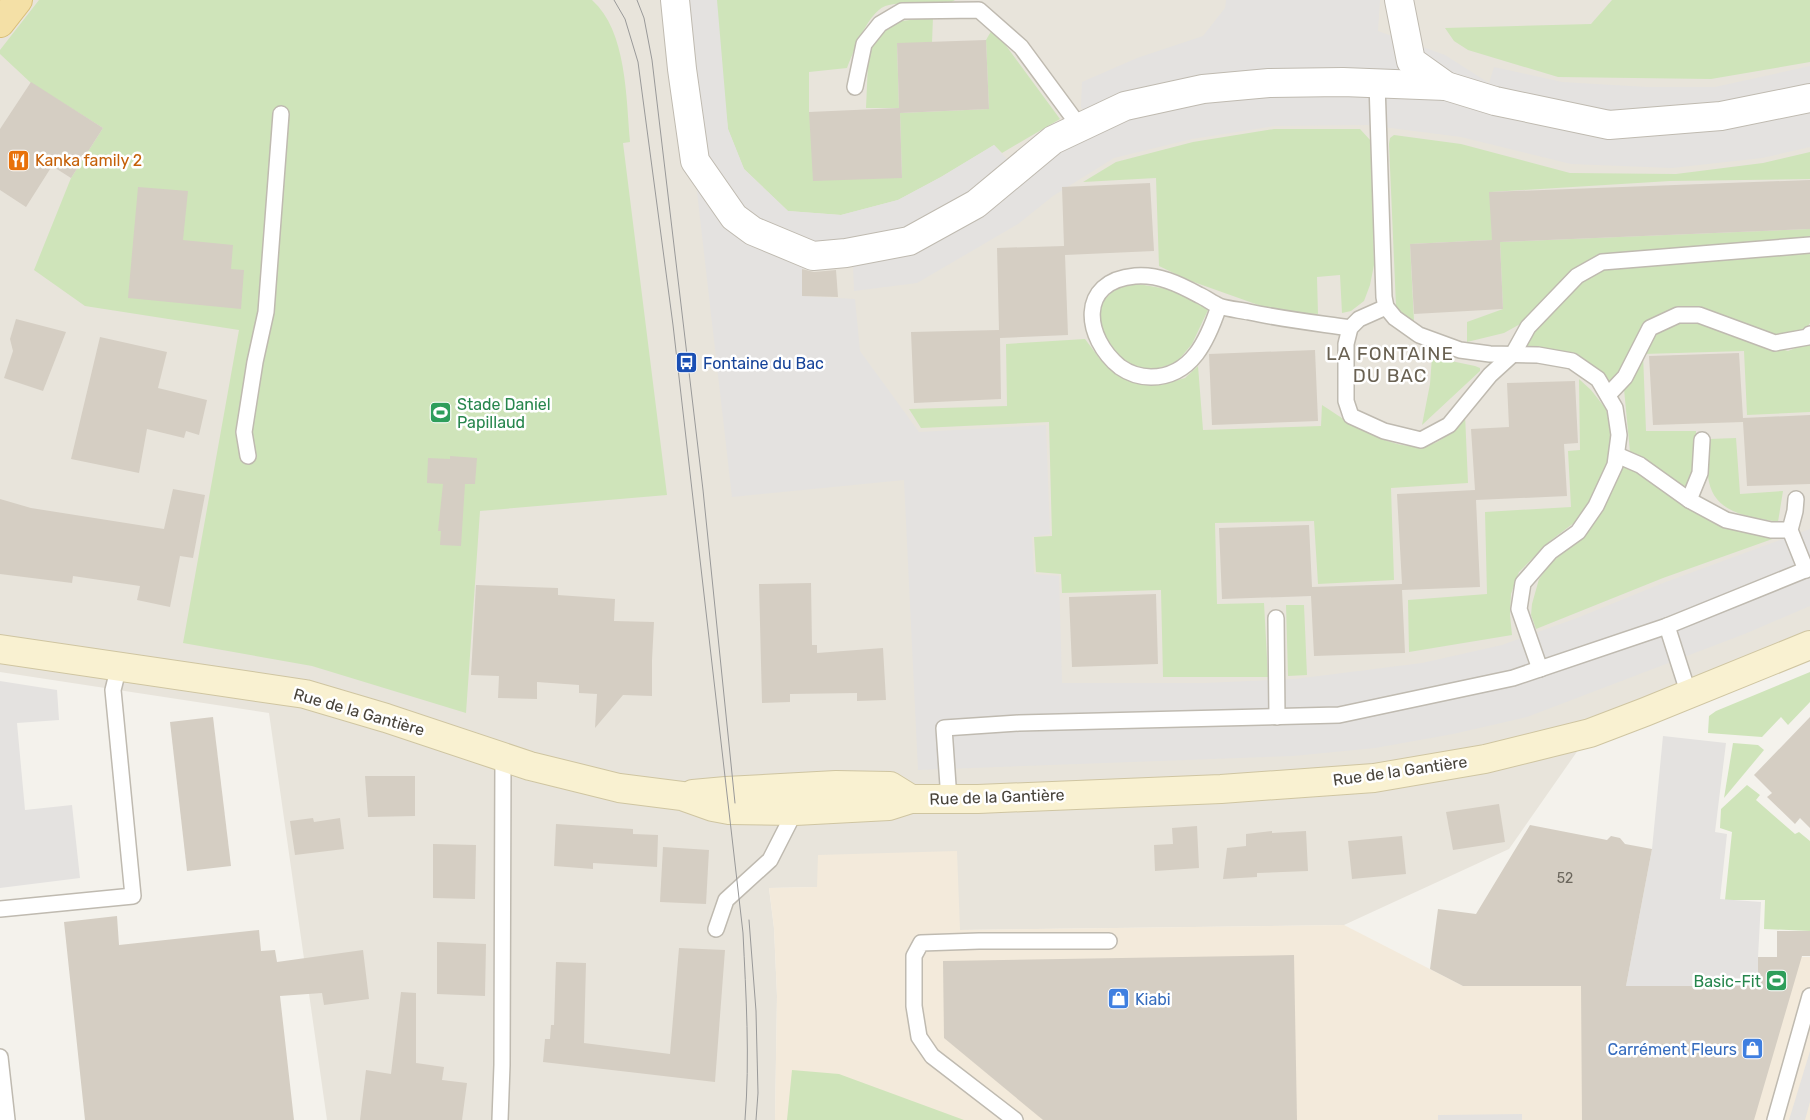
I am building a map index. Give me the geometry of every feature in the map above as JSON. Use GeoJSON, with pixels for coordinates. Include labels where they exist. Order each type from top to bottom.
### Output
{"type":"FeatureCollection","features":[{"type":"Feature","properties":{"kind":"main road"},"geometry":{"type":"LineString","coordinates":[[0,23],[18,0]]}},
{"type":"Feature","properties":{"kind":"main road","name":"Rue de la Gantière"},"geometry":{"type":"LineString","coordinates":[[0,650],[305,694],[530,766],[619,788],[682,796],[713,807],[729,810],[795,811],[889,806],[911,799],[949,800],[1211,789],[1374,778],[1485,758],[1590,733],[1810,645]]}},
{"type":"Feature","properties":{"kind":"main road","name":"Rue de la Gantière"},"geometry":{"type":"LineString","coordinates":[[682,796],[726,791],[836,784],[890,786],[911,799]]}},
{"type":"Feature","properties":{"kind":"street"},"geometry":{"type":"LineString","coordinates":[[676,0],[682,70],[695,161],[734,216],[753,231],[813,256],[846,253],[909,241],[976,204],[1052,140],[1126,106],[1204,89],[1269,83],[1377,83],[1446,86],[1495,101],[1609,125],[1721,116],[1810,98]]}},
{"type":"Feature","properties":{"kind":"street"},"geometry":{"type":"LineString","coordinates":[[1399,0],[1411,61],[1446,86]]}},
{"type":"Feature","properties":{"kind":"lane"},"geometry":{"type":"LineString","coordinates":[[855,87],[864,44],[880,24],[902,11],[980,10],[1021,47],[1080,127]]}},
{"type":"Feature","properties":{"kind":"lane"},"geometry":{"type":"LineString","coordinates":[[1377,83],[1384,296],[1386,307],[1395,318],[1419,335],[1460,350],[1490,354],[1538,355],[1572,361],[1598,379],[1615,408],[1619,435],[1617,455],[1615,465],[1596,506],[1578,532],[1550,552],[1523,583],[1519,609],[1540,669]]}},
{"type":"Feature","properties":{"kind":"lane"},"geometry":{"type":"LineString","coordinates":[[248,456],[244,432],[255,362],[266,312],[281,114]]}},
{"type":"Feature","properties":{"kind":"lane"},"geometry":{"type":"LineString","coordinates":[[1386,307],[1359,319],[1350,328],[1346,344],[1346,401],[1351,416],[1384,431],[1421,440],[1449,425],[1490,375],[1513,354],[1528,327],[1577,276],[1602,262],[1810,245]]}},
{"type":"Feature","properties":{"kind":"lane"},"geometry":{"type":"LineString","coordinates":[[1219,306],[1214,322],[1199,351],[1180,371],[1169,375],[1144,377],[1129,374],[1105,353],[1093,328],[1092,313],[1094,300],[1102,289],[1116,281],[1134,276],[1155,276],[1181,284],[1219,306],[1267,316],[1350,328]]}},
{"type":"Feature","properties":{"kind":"lane"},"geometry":{"type":"LineString","coordinates":[[1608,395],[1625,377],[1650,328],[1678,315],[1700,315],[1775,342],[1808,337],[1810,334]]}},
{"type":"Feature","properties":{"kind":"lane"},"geometry":{"type":"LineString","coordinates":[[1690,500],[1700,473],[1702,440]]}},
{"type":"Feature","properties":{"kind":"lane"},"geometry":{"type":"LineString","coordinates":[[1617,455],[1640,465],[1690,500],[1726,520],[1771,530],[1790,530]]}},
{"type":"Feature","properties":{"kind":"lane"},"geometry":{"type":"LineString","coordinates":[[949,800],[944,728],[1019,723],[1339,715],[1513,678],[1667,626],[1808,569],[1790,530],[1796,499]]}},
{"type":"Feature","properties":{"kind":"lane"},"geometry":{"type":"LineString","coordinates":[[1276,618],[1277,716]]}},
{"type":"Feature","properties":{"kind":"lane"},"geometry":{"type":"LineString","coordinates":[[1667,626],[1689,695]]}},
{"type":"Feature","properties":{"kind":"lane"},"geometry":{"type":"LineString","coordinates":[[0,910],[132,896],[113,690],[118,666]]}},
{"type":"Feature","properties":{"kind":"lane"},"geometry":{"type":"LineString","coordinates":[[500,1120],[502,1065],[503,756]]}},
{"type":"Feature","properties":{"kind":"lane"},"geometry":{"type":"LineString","coordinates":[[716,929],[726,900],[770,860],[795,811]]}},
{"type":"Feature","properties":{"kind":"lane"},"geometry":{"type":"LineString","coordinates":[[1015,1120],[932,1056],[919,1037],[914,1006],[914,956],[921,943],[1109,941]]}},
{"type":"Feature","properties":{"kind":"lane"},"geometry":{"type":"LineString","coordinates":[[1775,1120],[1810,996]]}},
{"type":"Feature","properties":{"kind":"lane"},"geometry":{"type":"LineString","coordinates":[[0,1057],[7,1120]]}},
{"type":"Feature","properties":{"kind":"shaded area"},"geometry":{"type":"Polygon","coordinates":[[[0,0],[1810,0],[1810,655],[1590,733],[1509,849],[1344,925],[959,930],[818,887],[769,888],[774,928],[777,996],[775,1120],[327,1120],[269,713],[0,672],[0,0]]]}},
{"type":"Feature","properties":{"kind":"shaded area"},"geometry":{"type":"Polygon","coordinates":[[[675,0],[717,0],[728,129],[744,169],[788,211],[841,215],[898,200],[994,145],[1017,170],[1090,122],[1081,107],[1082,82],[1137,58],[1203,36],[1225,8],[1226,0],[1380,0],[1378,31],[1445,55],[1489,83],[1494,67],[1562,82],[1647,87],[1715,87],[1810,66],[1810,147],[1762,158],[1672,168],[1571,164],[1461,137],[1367,125],[1275,126],[1192,139],[1114,158],[1053,196],[1018,224],[917,283],[854,291],[853,266],[802,269],[803,296],[855,299],[860,351],[919,432],[1046,425],[1050,534],[1032,537],[1034,574],[1059,576],[1062,683],[1205,683],[1295,679],[1422,663],[1502,645],[1810,529],[1810,606],[1747,633],[1527,717],[1453,734],[1375,748],[1293,756],[918,770],[904,480],[732,497],[675,0]]]}},
{"type":"Feature","properties":{"kind":"shaded area"},"geometry":{"type":"Polygon","coordinates":[[[0,681],[57,690],[59,720],[17,723],[25,810],[72,805],[80,878],[0,888],[0,681]]]}},
{"type":"Feature","properties":{"kind":"shaded area"},"geometry":{"type":"Polygon","coordinates":[[[1663,736],[1726,743],[1715,832],[1727,834],[1720,899],[1761,902],[1758,957],[1760,986],[1626,986],[1652,849],[1663,736]]]}},
{"type":"Feature","properties":{"kind":"shaded area"},"geometry":{"type":"Polygon","coordinates":[[[957,851],[960,930],[1344,925],[1463,986],[1760,986],[1758,957],[1810,957],[1810,1120],[775,1120],[777,996],[774,928],[769,888],[817,887],[818,855],[957,851]]]}},
{"type":"Feature","properties":{"kind":"shaded area"},"geometry":{"type":"Polygon","coordinates":[[[1810,1051],[1810,1102],[1805,1120],[1789,1120],[1810,1051]]]}},
{"type":"Feature","properties":{"kind":"shaded area"},"geometry":{"type":"Polygon","coordinates":[[[1522,1114],[1522,1120],[1438,1120],[1438,1115],[1522,1114]]]}},
{"type":"Feature","properties":{"kind":"green space","name":"Stade Daniel Papillaud"},"geometry":{"type":"Polygon","coordinates":[[[39,0],[592,0],[604,13],[612,29],[623,66],[630,142],[623,143],[667,495],[480,511],[466,713],[312,666],[183,643],[239,330],[85,306],[34,270],[71,178],[103,128],[31,83],[0,54],[0,50],[39,0]]]}},
{"type":"Feature","properties":{"kind":"green space"},"geometry":{"type":"Polygon","coordinates":[[[712,0],[955,0],[948,4],[902,4],[889,5],[882,8],[875,14],[863,31],[847,68],[809,72],[809,112],[902,178],[900,113],[989,109],[986,40],[993,28],[1060,119],[1002,153],[994,145],[898,200],[841,215],[788,211],[744,169],[728,129],[712,0]]]}},
{"type":"Feature","properties":{"kind":"green space"},"geometry":{"type":"Polygon","coordinates":[[[1612,0],[1810,0],[1810,62],[1711,79],[1558,77],[1468,50],[1454,41],[1445,28],[1591,24],[1612,0]]]}},
{"type":"Feature","properties":{"kind":"green space"},"geometry":{"type":"Polygon","coordinates":[[[933,17],[932,43],[897,43],[899,108],[866,108],[868,62],[875,35],[902,21],[933,17]]]}},
{"type":"Feature","properties":{"kind":"green space"},"geometry":{"type":"Polygon","coordinates":[[[1274,129],[1360,129],[1371,141],[1374,265],[1364,301],[1351,311],[1342,313],[1340,275],[1317,277],[1318,314],[1283,312],[1188,280],[1159,266],[1156,178],[1083,182],[1116,162],[1193,142],[1274,129]]]}},
{"type":"Feature","properties":{"kind":"green space"},"geometry":{"type":"Polygon","coordinates":[[[1394,135],[1461,144],[1570,173],[1676,174],[1763,163],[1810,152],[1810,179],[1670,181],[1491,192],[1492,240],[1410,244],[1414,321],[1399,313],[1396,306],[1389,144],[1390,138],[1394,135]]]}},
{"type":"Feature","properties":{"kind":"green space"},"geometry":{"type":"Polygon","coordinates":[[[1810,229],[1810,241],[1600,255],[1522,323],[1504,333],[1467,342],[1467,322],[1503,309],[1500,242],[1810,229]]]}},
{"type":"Feature","properties":{"kind":"green space"},"geometry":{"type":"Polygon","coordinates":[[[1810,252],[1810,323],[1805,331],[1776,337],[1677,310],[1646,322],[1622,373],[1610,388],[1603,375],[1525,347],[1535,329],[1578,283],[1603,270],[1810,252]]]}},
{"type":"Feature","properties":{"kind":"green space"},"geometry":{"type":"Polygon","coordinates":[[[1138,284],[1179,291],[1208,310],[1192,344],[1176,363],[1155,369],[1133,367],[1111,350],[1100,328],[1100,303],[1117,288],[1138,284]]]}},
{"type":"Feature","properties":{"kind":"green space"},"geometry":{"type":"Polygon","coordinates":[[[1680,320],[1701,322],[1788,351],[1810,342],[1810,412],[1747,415],[1744,351],[1643,354],[1646,431],[1696,431],[1695,475],[1687,493],[1645,459],[1630,452],[1624,389],[1653,332],[1680,320]]]}},
{"type":"Feature","properties":{"kind":"green space"},"geometry":{"type":"Polygon","coordinates":[[[1085,339],[1100,359],[1129,379],[1161,385],[1185,378],[1198,366],[1203,430],[1321,426],[1322,405],[1376,436],[1406,446],[1421,446],[1435,443],[1444,437],[1465,414],[1468,483],[1391,488],[1394,580],[1318,584],[1314,521],[1215,523],[1217,604],[1264,603],[1268,677],[1163,677],[1161,590],[1062,593],[1061,574],[1036,572],[1034,537],[1052,536],[1049,422],[921,428],[909,409],[1007,406],[1006,344],[1085,339]]]}},
{"type":"Feature","properties":{"kind":"green space"},"geometry":{"type":"Polygon","coordinates":[[[1432,357],[1475,366],[1480,368],[1480,371],[1422,425],[1430,384],[1432,357]]]}},
{"type":"Feature","properties":{"kind":"green space"},"geometry":{"type":"Polygon","coordinates":[[[1579,379],[1591,390],[1606,409],[1613,438],[1609,466],[1592,505],[1579,519],[1550,541],[1519,572],[1511,594],[1510,615],[1512,635],[1409,652],[1408,600],[1487,594],[1485,512],[1571,507],[1568,451],[1580,450],[1579,379]]]}},
{"type":"Feature","properties":{"kind":"green space"},"geometry":{"type":"Polygon","coordinates":[[[1736,438],[1740,494],[1783,491],[1778,522],[1747,516],[1727,508],[1713,493],[1708,472],[1709,439],[1736,438]]]}},
{"type":"Feature","properties":{"kind":"green space"},"geometry":{"type":"Polygon","coordinates":[[[1621,464],[1778,537],[1663,578],[1536,629],[1531,615],[1539,579],[1551,563],[1582,537],[1603,510],[1621,464]]]}},
{"type":"Feature","properties":{"kind":"green space"},"geometry":{"type":"Polygon","coordinates":[[[1286,605],[1304,605],[1307,675],[1288,676],[1286,605]]]}},
{"type":"Feature","properties":{"kind":"green space"},"geometry":{"type":"Polygon","coordinates":[[[1810,672],[1810,702],[1788,725],[1781,717],[1762,737],[1708,733],[1709,716],[1716,711],[1810,672]]]}},
{"type":"Feature","properties":{"kind":"green space"},"geometry":{"type":"Polygon","coordinates":[[[1733,743],[1758,745],[1764,750],[1724,798],[1733,743]]]}},
{"type":"Feature","properties":{"kind":"green space"},"geometry":{"type":"Polygon","coordinates":[[[1747,785],[1760,795],[1756,800],[1795,834],[1799,832],[1810,841],[1810,931],[1764,929],[1765,900],[1725,900],[1732,832],[1720,828],[1721,809],[1747,785]]]}},
{"type":"Feature","properties":{"kind":"green space"},"geometry":{"type":"Polygon","coordinates":[[[792,1070],[839,1074],[964,1120],[787,1120],[792,1070]]]}},
{"type":"Feature","properties":{"kind":"building"},"geometry":{"type":"Polygon","coordinates":[[[986,40],[989,109],[900,113],[902,178],[813,181],[809,112],[899,108],[897,43],[986,40]]]}},
{"type":"Feature","properties":{"kind":"building"},"geometry":{"type":"Polygon","coordinates":[[[31,82],[103,128],[71,178],[52,166],[26,207],[0,190],[0,129],[31,82]]]}},
{"type":"Feature","properties":{"kind":"building"},"geometry":{"type":"Polygon","coordinates":[[[1810,180],[1810,229],[1500,242],[1503,309],[1414,314],[1410,244],[1492,240],[1489,192],[1810,180]]]}},
{"type":"Feature","properties":{"kind":"building"},"geometry":{"type":"Polygon","coordinates":[[[1150,183],[1154,251],[1065,255],[1068,335],[1000,338],[1001,399],[914,403],[911,332],[999,330],[997,248],[1064,246],[1062,187],[1150,183]]]}},
{"type":"Feature","properties":{"kind":"building"},"geometry":{"type":"Polygon","coordinates":[[[138,187],[188,191],[183,240],[233,245],[231,269],[244,270],[241,309],[128,298],[138,187]]]}},
{"type":"Feature","properties":{"kind":"building"},"geometry":{"type":"Polygon","coordinates":[[[802,269],[814,272],[836,270],[838,297],[802,296],[802,269]]]}},
{"type":"Feature","properties":{"kind":"building"},"geometry":{"type":"Polygon","coordinates":[[[16,319],[66,332],[43,391],[4,378],[13,351],[10,339],[16,319]]]}},
{"type":"Feature","properties":{"kind":"building"},"geometry":{"type":"Polygon","coordinates":[[[100,337],[167,352],[158,388],[207,400],[199,435],[186,431],[184,438],[147,429],[139,473],[71,459],[100,337]]]}},
{"type":"Feature","properties":{"kind":"building"},"geometry":{"type":"Polygon","coordinates":[[[1315,350],[1318,421],[1212,425],[1209,354],[1315,350]]]}},
{"type":"Feature","properties":{"kind":"building"},"geometry":{"type":"Polygon","coordinates":[[[1739,353],[1743,418],[1810,415],[1810,484],[1747,486],[1743,422],[1653,425],[1649,356],[1739,353]]]}},
{"type":"Feature","properties":{"kind":"building"},"geometry":{"type":"Polygon","coordinates":[[[1575,381],[1578,443],[1564,444],[1567,496],[1476,500],[1480,587],[1402,590],[1405,653],[1314,656],[1311,596],[1222,599],[1219,528],[1309,525],[1312,587],[1402,584],[1397,494],[1475,490],[1471,429],[1509,427],[1507,383],[1575,381]]]}},
{"type":"Feature","properties":{"kind":"building"},"geometry":{"type":"Polygon","coordinates":[[[450,456],[477,458],[475,484],[465,484],[461,546],[440,545],[441,531],[438,531],[443,484],[427,483],[428,458],[450,459],[450,456]]]}},
{"type":"Feature","properties":{"kind":"building"},"geometry":{"type":"Polygon","coordinates":[[[173,489],[205,495],[193,558],[180,556],[170,607],[137,600],[140,586],[73,576],[72,583],[0,574],[0,499],[31,508],[164,529],[173,489]]]}},
{"type":"Feature","properties":{"kind":"building"},"geometry":{"type":"Polygon","coordinates":[[[811,583],[812,645],[817,645],[817,653],[883,648],[886,700],[857,701],[857,693],[790,694],[790,702],[762,703],[759,584],[811,583]]]}},
{"type":"Feature","properties":{"kind":"building"},"geometry":{"type":"Polygon","coordinates":[[[476,585],[558,588],[558,595],[615,599],[614,621],[654,622],[652,696],[623,695],[595,728],[597,694],[579,693],[579,685],[537,682],[537,699],[498,698],[499,676],[471,675],[476,585]]]}},
{"type":"Feature","properties":{"kind":"building"},"geometry":{"type":"Polygon","coordinates":[[[1156,594],[1158,664],[1072,667],[1069,597],[1156,594]]]}},
{"type":"Feature","properties":{"kind":"building"},"geometry":{"type":"Polygon","coordinates":[[[213,717],[231,866],[187,871],[170,722],[213,717]]]}},
{"type":"Feature","properties":{"kind":"building"},"geometry":{"type":"Polygon","coordinates":[[[1810,717],[1810,828],[1800,818],[1795,824],[1767,797],[1772,793],[1754,775],[1810,717]]]}},
{"type":"Feature","properties":{"kind":"building"},"geometry":{"type":"Polygon","coordinates":[[[365,776],[415,776],[415,816],[368,817],[365,776]]]}},
{"type":"Feature","properties":{"kind":"building"},"geometry":{"type":"Polygon","coordinates":[[[1499,804],[1505,842],[1453,850],[1446,812],[1499,804]]]}},
{"type":"Feature","properties":{"kind":"building"},"geometry":{"type":"Polygon","coordinates":[[[313,818],[314,822],[340,818],[344,849],[295,855],[290,821],[313,818]]]}},
{"type":"Feature","properties":{"kind":"building"},"geometry":{"type":"Polygon","coordinates":[[[556,824],[633,829],[633,834],[658,835],[657,867],[593,863],[593,869],[554,866],[556,824]]]}},
{"type":"Feature","properties":{"kind":"building"},"geometry":{"type":"Polygon","coordinates":[[[1530,825],[1607,840],[1611,836],[1620,838],[1625,844],[1652,849],[1626,986],[1758,986],[1758,957],[1777,957],[1777,931],[1810,931],[1810,956],[1802,956],[1754,1120],[1582,1120],[1581,986],[1463,986],[1430,969],[1438,909],[1476,914],[1530,825]]]}},
{"type":"Feature","properties":{"kind":"building"},"geometry":{"type":"Polygon","coordinates":[[[1197,826],[1199,868],[1155,871],[1154,845],[1173,844],[1172,828],[1197,826]]]}},
{"type":"Feature","properties":{"kind":"building"},"geometry":{"type":"Polygon","coordinates":[[[1272,831],[1272,833],[1306,831],[1308,871],[1257,873],[1257,877],[1223,879],[1227,848],[1246,846],[1246,834],[1272,831]]]}},
{"type":"Feature","properties":{"kind":"building"},"geometry":{"type":"Polygon","coordinates":[[[1402,836],[1406,874],[1352,879],[1348,841],[1402,836]]]}},
{"type":"Feature","properties":{"kind":"building"},"geometry":{"type":"Polygon","coordinates":[[[433,844],[476,845],[475,899],[433,898],[433,844]]]}},
{"type":"Feature","properties":{"kind":"building"},"geometry":{"type":"Polygon","coordinates":[[[663,847],[709,850],[706,904],[660,902],[663,847]]]}},
{"type":"Feature","properties":{"kind":"building"},"geometry":{"type":"Polygon","coordinates":[[[117,916],[119,945],[259,930],[261,951],[275,950],[277,962],[363,950],[369,999],[324,1005],[322,993],[280,996],[294,1120],[85,1120],[64,922],[117,916]]]}},
{"type":"Feature","properties":{"kind":"building"},"geometry":{"type":"Polygon","coordinates":[[[437,942],[486,944],[485,996],[437,994],[437,942]]]}},
{"type":"Feature","properties":{"kind":"building"},"geometry":{"type":"Polygon","coordinates":[[[679,948],[725,950],[715,1082],[543,1062],[545,1039],[550,1039],[551,1025],[554,1025],[556,962],[586,963],[584,1043],[670,1054],[679,948]]]}},
{"type":"Feature","properties":{"kind":"building","name":"Kiabi"},"geometry":{"type":"Polygon","coordinates":[[[1294,955],[1297,1120],[1043,1120],[944,1038],[943,961],[1294,955]]]}},
{"type":"Feature","properties":{"kind":"building"},"geometry":{"type":"Polygon","coordinates":[[[401,992],[416,993],[416,1063],[444,1067],[442,1080],[467,1083],[462,1120],[360,1120],[366,1070],[391,1074],[401,992]]]}},
{"type":"Feature","properties":{"kind":"tram line"},"geometry":{"type":"LineString","coordinates":[[614,0],[625,19],[638,62],[673,325],[743,933],[747,1050],[745,1120]]}},
{"type":"Feature","properties":{"kind":"tram line"},"geometry":{"type":"LineString","coordinates":[[637,0],[644,18],[652,60],[703,490],[735,803]]}},
{"type":"Feature","properties":{"kind":"tram line"},"geometry":{"type":"LineString","coordinates":[[749,920],[756,1011],[758,1093],[756,1120]]}},
{"type":"Feature","properties":{"kind":"place","name":"Kanka family 2"},"geometry":{"type":"Point","coordinates":[19,160]}},
{"type":"Feature","properties":{"kind":"place","name":"Fontaine du Bac"},"geometry":{"type":"Point","coordinates":[687,363]}},
{"type":"Feature","properties":{"kind":"place","name":"Stade Daniel Papillaud"},"geometry":{"type":"Point","coordinates":[441,413]}},
{"type":"Feature","properties":{"kind":"place","name":"Basic-Fit"},"geometry":{"type":"Point","coordinates":[1777,981]}},
{"type":"Feature","properties":{"kind":"place","name":"Kiabi"},"geometry":{"type":"Point","coordinates":[1119,999]}},
{"type":"Feature","properties":{"kind":"place","name":"Carrément Fleurs"},"geometry":{"type":"Point","coordinates":[1753,1049]}},
{"type":"Feature","properties":{"kind":"district","name":"LA FONTAINE DU BAC"},"geometry":{"type":"Point","coordinates":[1390,364]}}]}
